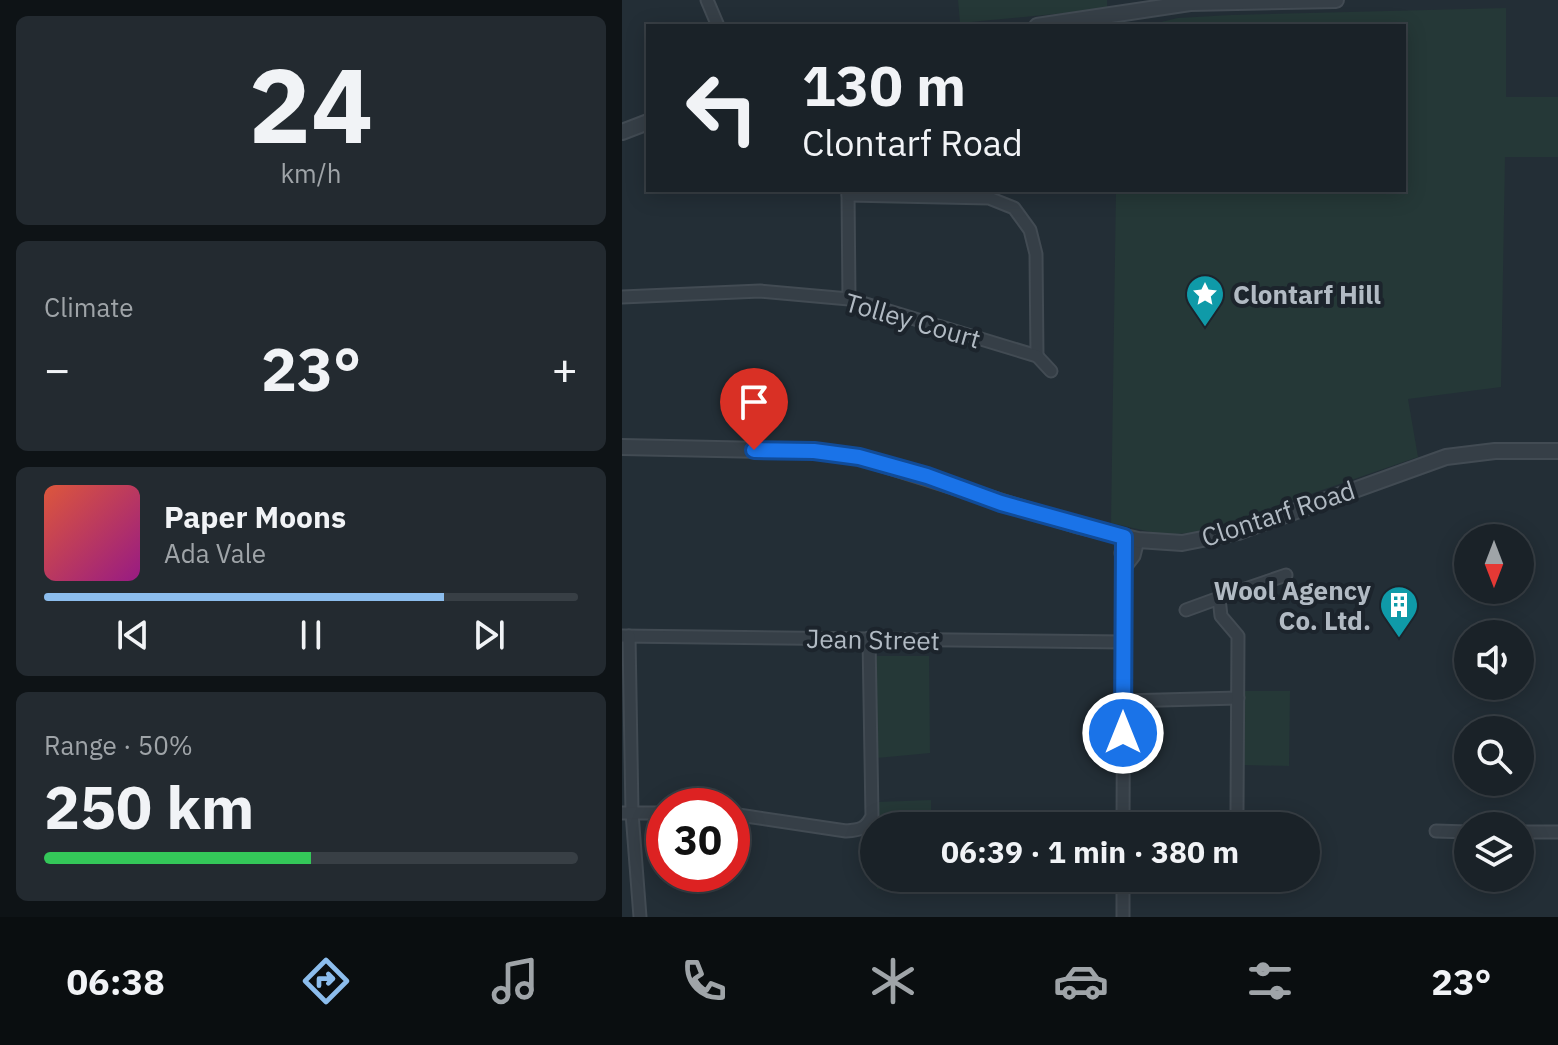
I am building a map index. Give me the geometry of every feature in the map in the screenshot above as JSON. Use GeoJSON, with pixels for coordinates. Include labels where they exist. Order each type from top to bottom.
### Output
{"type":"FeatureCollection","features":[{"type":"Feature","properties":{"kind":"street"},"geometry":{"type":"LineString","coordinates":[[707,0],[717,24]]}},
{"type":"Feature","properties":{"kind":"street"},"geometry":{"type":"LineString","coordinates":[[1050,24],[1190,3],[1336,0]]}},
{"type":"Feature","properties":{"kind":"street"},"geometry":{"type":"LineString","coordinates":[[622,132],[646,123]]}},
{"type":"Feature","properties":{"kind":"street"},"geometry":{"type":"LineString","coordinates":[[849,299],[848,192],[989,198],[1014,208],[1030,230],[1036,254],[1037,356],[1051,371]]}},
{"type":"Feature","properties":{"kind":"street","name":"Tolley Court"},"geometry":{"type":"LineString","coordinates":[[622,297],[760,291],[849,299],[1037,356]]}},
{"type":"Feature","properties":{"kind":"street","name":"Clontarf Road"},"geometry":{"type":"LineString","coordinates":[[622,447],[814,451],[859,457],[927,476],[1001,503],[1131,539],[1182,543],[1223,536],[1458,454],[1558,451]]}},
{"type":"Feature","properties":{"kind":"street"},"geometry":{"type":"LineString","coordinates":[[1123,812],[1124,569],[1121,553],[1131,539]]}},
{"type":"Feature","properties":{"kind":"street"},"geometry":{"type":"LineString","coordinates":[[1186,610],[1286,575]]}},
{"type":"Feature","properties":{"kind":"street"},"geometry":{"type":"LineString","coordinates":[[1219,598],[1221,616],[1238,636],[1237,810]]}},
{"type":"Feature","properties":{"kind":"street"},"geometry":{"type":"LineString","coordinates":[[626,636],[627,813],[640,917]]}},
{"type":"Feature","properties":{"kind":"street","name":"Jean Street"},"geometry":{"type":"LineString","coordinates":[[626,636],[1123,642]]}},
{"type":"Feature","properties":{"kind":"street"},"geometry":{"type":"LineString","coordinates":[[750,817],[846,831],[860,830],[868,825],[872,816],[869,638]]}},
{"type":"Feature","properties":{"kind":"street"},"geometry":{"type":"LineString","coordinates":[[1123,701],[1238,698]]}},
{"type":"Feature","properties":{"kind":"street"},"geometry":{"type":"LineString","coordinates":[[1436,831],[1454,832]]}},
{"type":"Feature","properties":{"kind":"street"},"geometry":{"type":"LineString","coordinates":[[1534,832],[1558,832]]}},
{"type":"Feature","properties":{"kind":"street"},"geometry":{"type":"LineString","coordinates":[[1123,892],[1123,917]]}},
{"type":"Feature","properties":{"kind":"green space"},"geometry":{"type":"Polygon","coordinates":[[[958,0],[1107,0],[1107,9],[960,23],[958,0]]]}},
{"type":"Feature","properties":{"kind":"green space"},"geometry":{"type":"Polygon","coordinates":[[[1506,8],[1506,97],[1558,97],[1558,157],[1505,157],[1501,387],[1408,399],[1418,457],[1200,532],[1164,535],[1111,523],[1116,192],[1406,192],[1406,24],[1152,24],[1178,18],[1506,8]]]}},
{"type":"Feature","properties":{"kind":"green space"},"geometry":{"type":"Polygon","coordinates":[[[875,656],[929,656],[930,753],[877,758],[875,656]]]}},
{"type":"Feature","properties":{"kind":"green space"},"geometry":{"type":"Polygon","coordinates":[[[1244,691],[1290,691],[1289,766],[1243,765],[1244,691]]]}},
{"type":"Feature","properties":{"kind":"green space"},"geometry":{"type":"Polygon","coordinates":[[[931,800],[931,812],[877,812],[877,802],[931,800]]]}},
{"type":"Feature","properties":{"kind":"place","name":"Clontarf Hill"},"geometry":{"type":"Point","coordinates":[1205,328]}},
{"type":"Feature","properties":{"kind":"place","name":"Wool Agency Co. Ltd."},"geometry":{"type":"Point","coordinates":[1399,639]}},
{"type":"Feature","properties":{"kind":"route"},"geometry":{"type":"LineString","coordinates":[[754,450],[814,451],[859,457],[927,476],[1001,503],[1124,537],[1121,553],[1124,569],[1123,733]]}}]}
